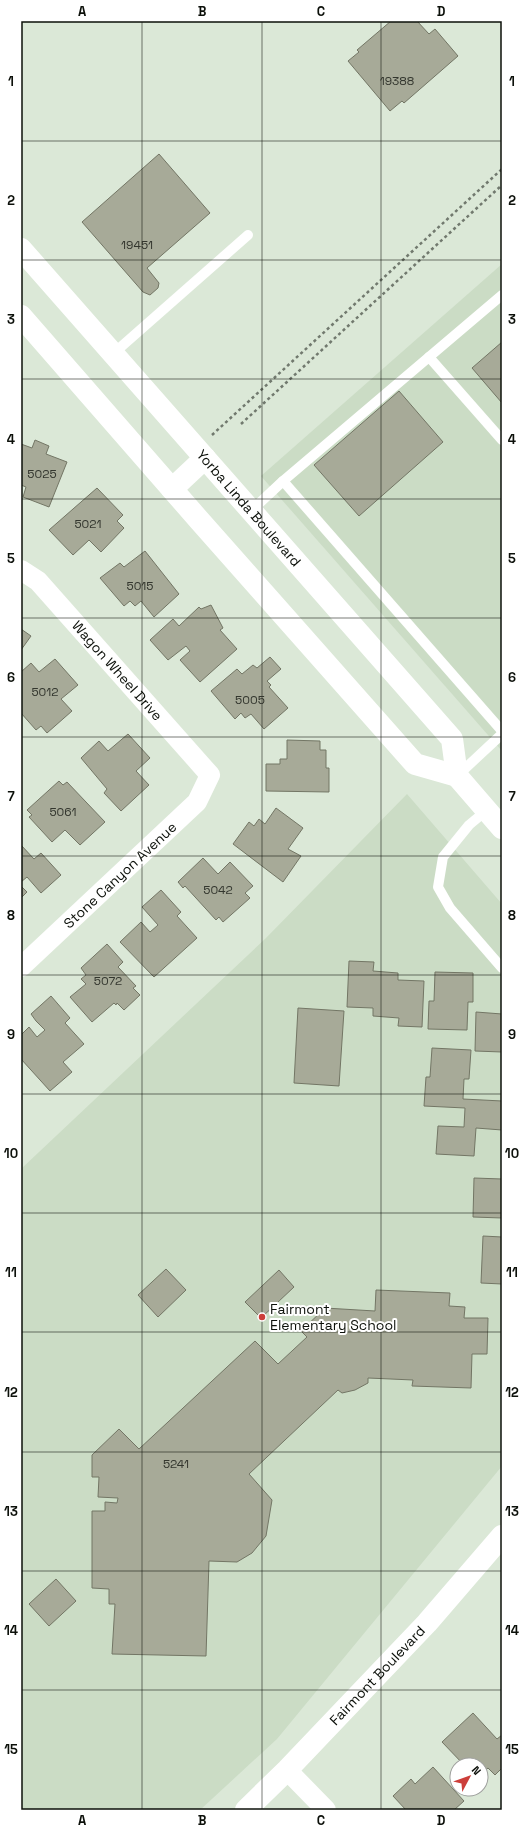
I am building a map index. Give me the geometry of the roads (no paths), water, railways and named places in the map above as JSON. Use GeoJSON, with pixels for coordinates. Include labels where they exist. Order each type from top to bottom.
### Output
{"type":"FeatureCollection","features":[{"type":"Feature","properties":{"kind":"main road","name":"Yorba Linda Boulevard"},"geometry":{"type":"LineString","coordinates":[[21,249],[452,739],[457,776]]}},
{"type":"Feature","properties":{"kind":"main road"},"geometry":{"type":"LineString","coordinates":[[21,316],[416,764],[457,776],[502,828]]}},
{"type":"Feature","properties":{"kind":"main road"},"geometry":{"type":"LineString","coordinates":[[172,489],[201,454]]}},
{"type":"Feature","properties":{"kind":"main road","name":"Fairmont Boulevard"},"geometry":{"type":"LineString","coordinates":[[246,1810],[287,1770],[427,1623],[502,1536]]}},
{"type":"Feature","properties":{"kind":"street","name":"Wagon Wheel Drive"},"geometry":{"type":"LineString","coordinates":[[21,570],[38,581],[210,775]]}},
{"type":"Feature","properties":{"kind":"street","name":"Stone Canyon Avenue"},"geometry":{"type":"LineString","coordinates":[[21,967],[197,802],[210,775]]}},
{"type":"Feature","properties":{"kind":"street"},"geometry":{"type":"LineString","coordinates":[[287,1770],[326,1810]]}},
{"type":"Feature","properties":{"kind":"lane"},"geometry":{"type":"LineString","coordinates":[[114,353],[248,235]]}},
{"type":"Feature","properties":{"kind":"lane"},"geometry":{"type":"LineString","coordinates":[[251,511],[283,481],[502,295]]}},
{"type":"Feature","properties":{"kind":"lane"},"geometry":{"type":"LineString","coordinates":[[429,357],[502,440]]}},
{"type":"Feature","properties":{"kind":"lane"},"geometry":{"type":"LineString","coordinates":[[283,481],[502,731]]}},
{"type":"Feature","properties":{"kind":"lane"},"geometry":{"type":"LineString","coordinates":[[457,776],[502,734]]}},
{"type":"Feature","properties":{"kind":"lane"},"geometry":{"type":"LineString","coordinates":[[487,810],[469,825],[443,857],[438,887],[450,908],[502,968]]}},
{"type":"Feature","properties":{"kind":"place","name":"Fairmont Elementary School"},"geometry":{"type":"Point","coordinates":[262,1317]}}]}
